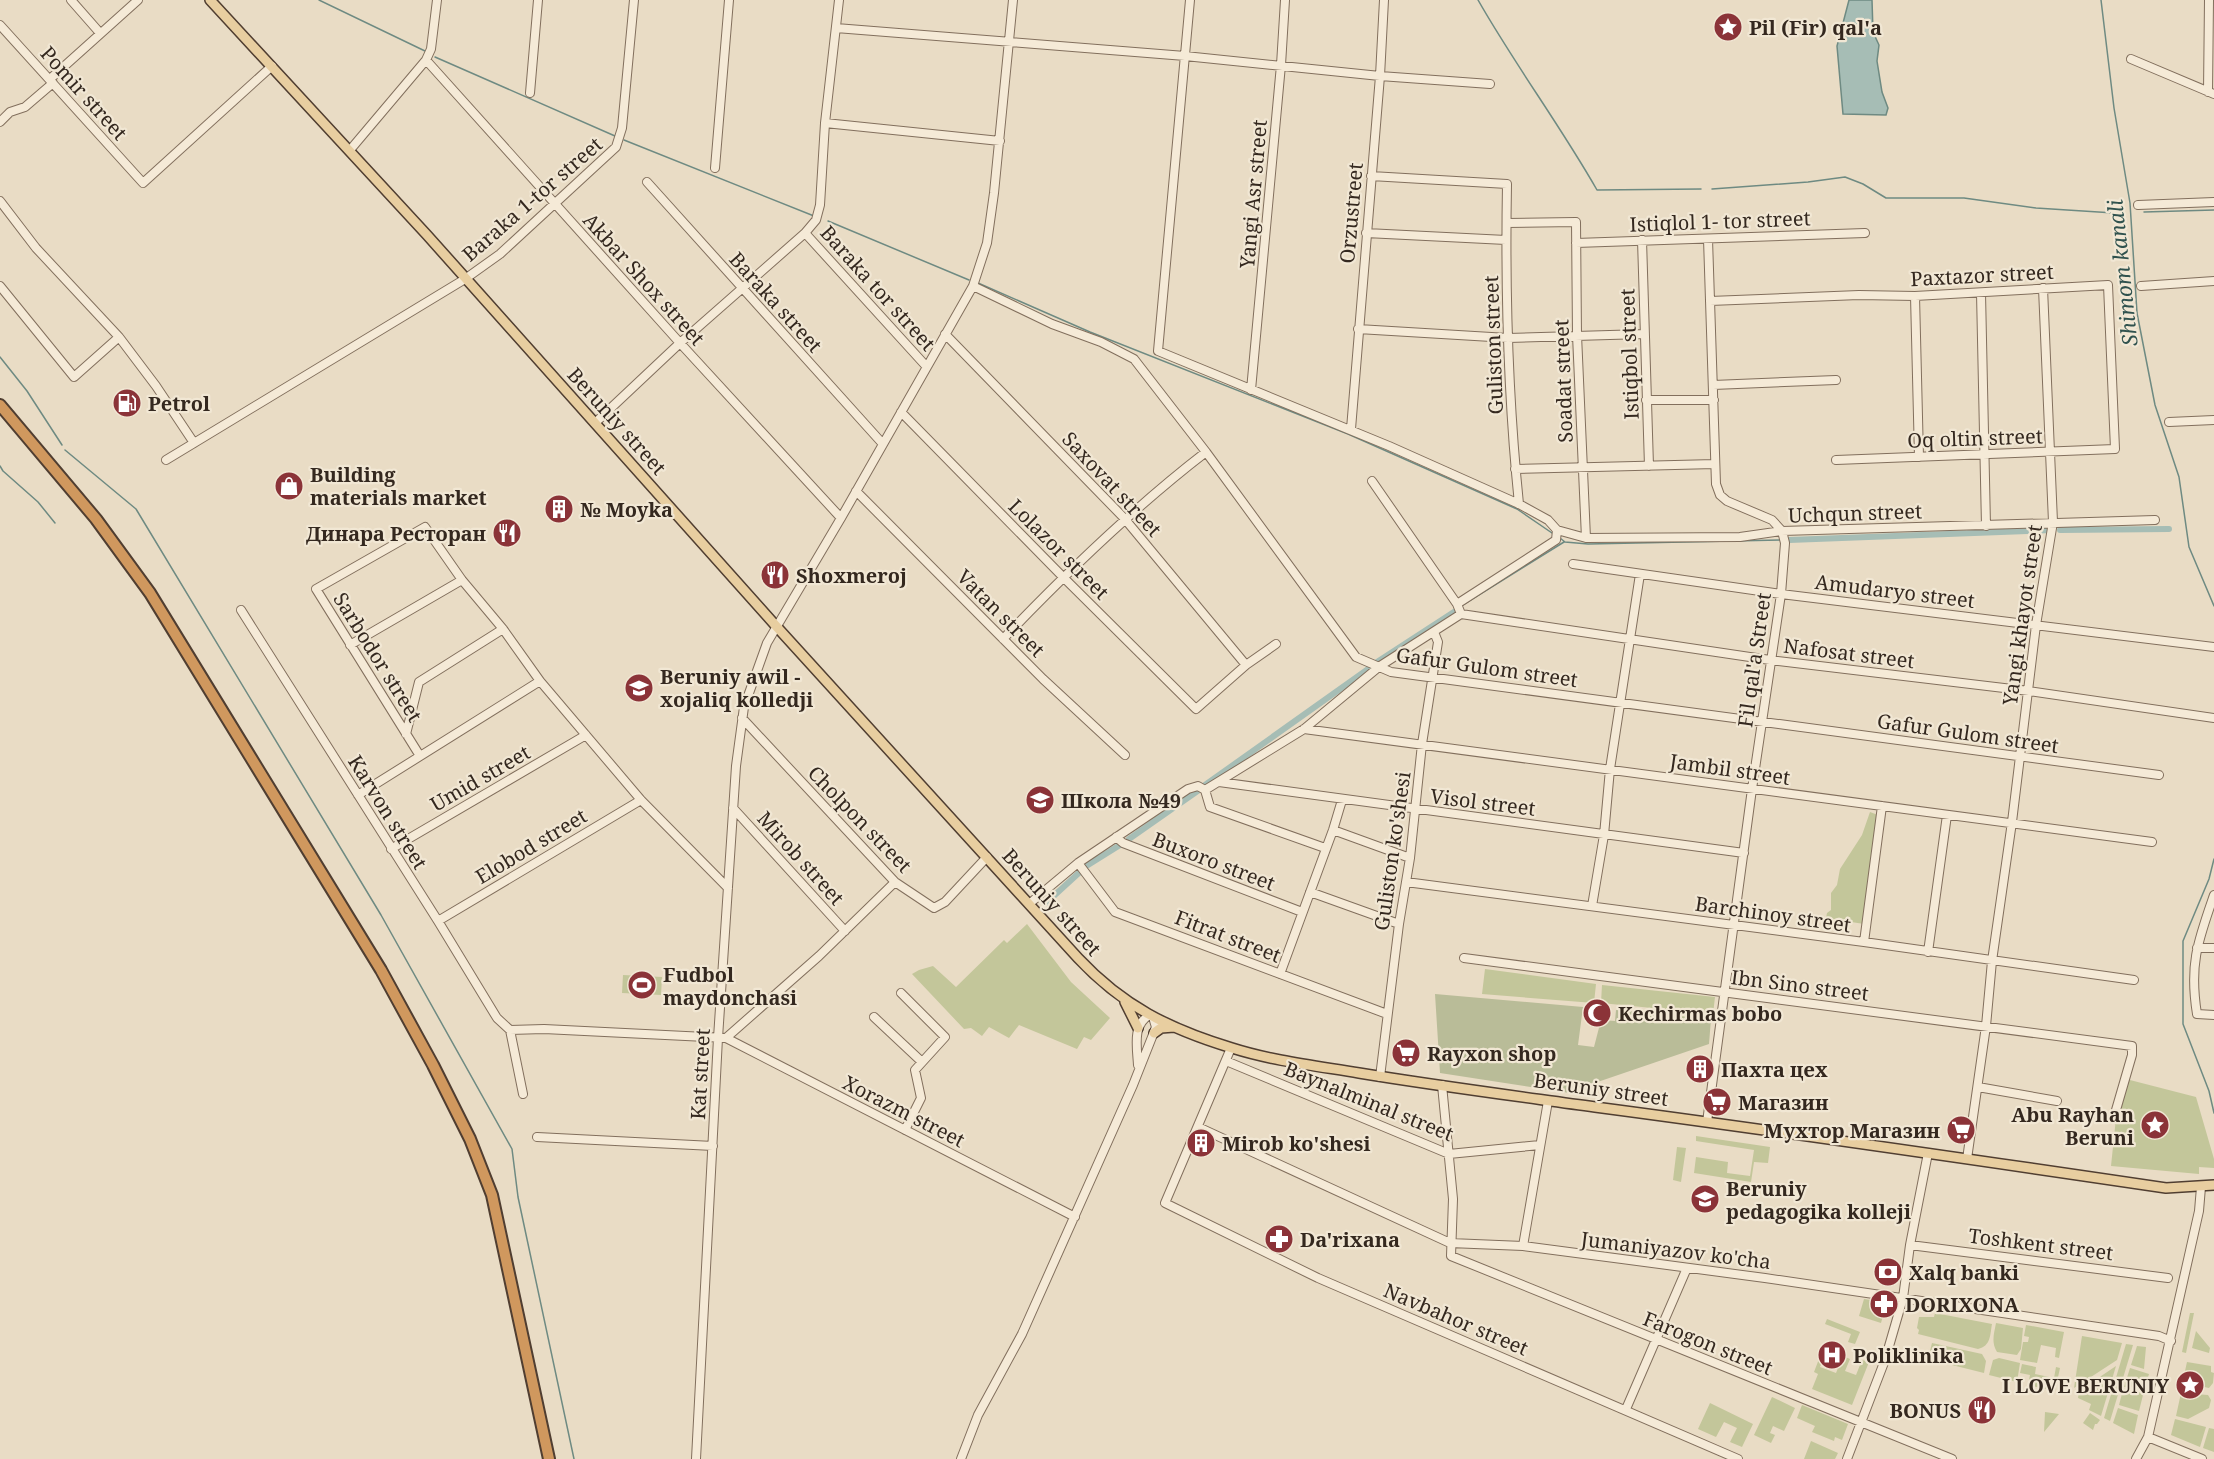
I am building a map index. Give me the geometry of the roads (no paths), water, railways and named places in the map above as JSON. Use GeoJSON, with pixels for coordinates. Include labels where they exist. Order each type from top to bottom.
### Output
{"type":"FeatureCollection","features":[{"type":"Feature","properties":{"kind":"highway"},"geometry":{"type":"LineString","coordinates":[[0,405],[96,519],[150,593],[381,970],[428,1055],[470,1139],[492,1196],[549,1459]]}},
{"type":"Feature","properties":{"kind":"main road","name":"Beruniy street"},"geometry":{"type":"LineString","coordinates":[[210,0],[350,150],[776,626],[1100,982],[1124,1000],[1152,1016],[1231,1048],[1283,1061],[1380,1077],[2166,1188],[2214,1185]]}},
{"type":"Feature","properties":{"kind":"main road"},"geometry":{"type":"LineString","coordinates":[[1124,1000],[1138,1028]]}},
{"type":"Feature","properties":{"kind":"main road"},"geometry":{"type":"LineString","coordinates":[[1154,1033],[1161,1028],[1175,1026]]}},
{"type":"Feature","properties":{"kind":"street"},"geometry":{"type":"LineString","coordinates":[[71,0],[100,33]]}},
{"type":"Feature","properties":{"kind":"street"},"geometry":{"type":"LineString","coordinates":[[0,122],[10,111],[25,107],[100,33],[138,0]]}},
{"type":"Feature","properties":{"kind":"street"},"geometry":{"type":"LineString","coordinates":[[350,150],[426,60],[431,49],[437,0]]}},
{"type":"Feature","properties":{"kind":"street"},"geometry":{"type":"LineString","coordinates":[[530,93],[538,0]]}},
{"type":"Feature","properties":{"kind":"street","name":"Baraka 1-tor street"},"geometry":{"type":"LineString","coordinates":[[166,460],[465,279],[500,254],[616,147],[622,128],[634,0]]}},
{"type":"Feature","properties":{"kind":"street"},"geometry":{"type":"LineString","coordinates":[[715,168],[729,0]]}},
{"type":"Feature","properties":{"kind":"street"},"geometry":{"type":"LineString","coordinates":[[595,423],[816,220],[820,205],[825,123],[838,0]]}},
{"type":"Feature","properties":{"kind":"street","name":"Kat street"},"geometry":{"type":"LineString","coordinates":[[696,1459],[712,1146],[722,1038],[728,888],[742,718],[752,679],[776,626],[841,518],[973,286],[987,243],[1000,141],[1013,0]]}},
{"type":"Feature","properties":{"kind":"street"},"geometry":{"type":"LineString","coordinates":[[1190,0],[1158,351],[1351,429],[1519,504],[1548,520],[1557,530],[1556,540],[1457,604]]}},
{"type":"Feature","properties":{"kind":"street","name":"Yangi Asr street"},"geometry":{"type":"LineString","coordinates":[[1251,390],[1285,0]]}},
{"type":"Feature","properties":{"kind":"street","name":"Orzustreet"},"geometry":{"type":"LineString","coordinates":[[1351,429],[1380,76],[1384,0]]}},
{"type":"Feature","properties":{"kind":"street"},"geometry":{"type":"LineString","coordinates":[[2131,60],[2211,93],[2209,0]]}},
{"type":"Feature","properties":{"kind":"street","name":"Pomir street"},"geometry":{"type":"LineString","coordinates":[[0,24],[143,183],[272,66]]}},
{"type":"Feature","properties":{"kind":"street"},"geometry":{"type":"LineString","coordinates":[[836,28],[1185,56],[1380,76],[1490,84]]}},
{"type":"Feature","properties":{"kind":"street","name":"Akbar Shox street"},"geometry":{"type":"LineString","coordinates":[[426,60],[554,204],[841,518]]}},
{"type":"Feature","properties":{"kind":"street"},"geometry":{"type":"LineString","coordinates":[[825,123],[1000,141]]}},
{"type":"Feature","properties":{"kind":"street","name":"Guliston street"},"geometry":{"type":"LineString","coordinates":[[1371,176],[1507,184],[1508,338],[1519,504]]}},
{"type":"Feature","properties":{"kind":"street","name":"Baraka street"},"geometry":{"type":"LineString","coordinates":[[647,182],[882,443]]}},
{"type":"Feature","properties":{"kind":"street"},"geometry":{"type":"LineString","coordinates":[[0,201],[36,248],[119,337],[156,386],[194,443]]}},
{"type":"Feature","properties":{"kind":"street"},"geometry":{"type":"LineString","coordinates":[[2138,205],[2214,201]]}},
{"type":"Feature","properties":{"kind":"street","name":"Soadat street"},"geometry":{"type":"LineString","coordinates":[[1507,224],[1576,222],[1577,335],[1586,538]]}},
{"type":"Feature","properties":{"kind":"street","name":"Baraka tor street"},"geometry":{"type":"LineString","coordinates":[[805,232],[926,366]]}},
{"type":"Feature","properties":{"kind":"street"},"geometry":{"type":"LineString","coordinates":[[1366,233],[1506,240]]}},
{"type":"Feature","properties":{"kind":"street","name":"Istiqlol 1- tor street"},"geometry":{"type":"LineString","coordinates":[[1576,243],[1865,234]]}},
{"type":"Feature","properties":{"kind":"street"},"geometry":{"type":"LineString","coordinates":[[1708,239],[1716,484],[1720,495],[1727,501],[1772,520],[1782,531]]}},
{"type":"Feature","properties":{"kind":"street","name":"Istiqbol street"},"geometry":{"type":"LineString","coordinates":[[1642,240],[1649,466]]}},
{"type":"Feature","properties":{"kind":"street"},"geometry":{"type":"LineString","coordinates":[[2141,286],[2214,282]]}},
{"type":"Feature","properties":{"kind":"street","name":"Paxtazor street"},"geometry":{"type":"LineString","coordinates":[[1710,301],[1859,295],[1915,296],[2108,285],[2115,449]]}},
{"type":"Feature","properties":{"kind":"street"},"geometry":{"type":"LineString","coordinates":[[0,286],[74,377],[119,337]]}},
{"type":"Feature","properties":{"kind":"street","name":"Gafur Gulom street"},"geometry":{"type":"LineString","coordinates":[[973,286],[1052,324],[1101,342],[1134,359],[1206,452],[1356,657],[1391,672],[2159,775]]}},
{"type":"Feature","properties":{"kind":"street","name":"Yangi khayot street"},"geometry":{"type":"LineString","coordinates":[[1967,1159],[2036,625],[2053,522],[2043,288]]}},
{"type":"Feature","properties":{"kind":"street"},"geometry":{"type":"LineString","coordinates":[[1981,293],[1986,526]]}},
{"type":"Feature","properties":{"kind":"street"},"geometry":{"type":"LineString","coordinates":[[1915,296],[1919,457]]}},
{"type":"Feature","properties":{"kind":"street"},"geometry":{"type":"LineString","coordinates":[[1358,328],[1508,338],[1644,334]]}},
{"type":"Feature","properties":{"kind":"street","name":"Saxovat street"},"geometry":{"type":"LineString","coordinates":[[945,334],[1124,518],[1246,665]]}},
{"type":"Feature","properties":{"kind":"street"},"geometry":{"type":"LineString","coordinates":[[1713,385],[1836,380]]}},
{"type":"Feature","properties":{"kind":"street"},"geometry":{"type":"LineString","coordinates":[[1646,400],[1714,400]]}},
{"type":"Feature","properties":{"kind":"street","name":"Lolazor street"},"geometry":{"type":"LineString","coordinates":[[901,412],[1196,709],[1246,665]]}},
{"type":"Feature","properties":{"kind":"street"},"geometry":{"type":"LineString","coordinates":[[2169,422],[2214,420]]}},
{"type":"Feature","properties":{"kind":"street","name":"Oq oltin street"},"geometry":{"type":"LineString","coordinates":[[1836,460],[2115,449]]}},
{"type":"Feature","properties":{"kind":"street"},"geometry":{"type":"LineString","coordinates":[[1002,639],[1124,518],[1206,452]]}},
{"type":"Feature","properties":{"kind":"street"},"geometry":{"type":"LineString","coordinates":[[1515,469],[1715,464]]}},
{"type":"Feature","properties":{"kind":"street"},"geometry":{"type":"LineString","coordinates":[[1205,790],[1304,729],[1380,666],[1461,614],[1457,604],[1372,481]]}},
{"type":"Feature","properties":{"kind":"street","name":"Vatan street"},"geometry":{"type":"LineString","coordinates":[[856,491],[1002,639],[1125,755]]}},
{"type":"Feature","properties":{"kind":"street","name":"Uchqun street"},"geometry":{"type":"LineString","coordinates":[[1557,530],[1586,538],[1740,537],[1782,531],[2155,520]]}},
{"type":"Feature","properties":{"kind":"street","name":"Sarbodor street"},"geometry":{"type":"LineString","coordinates":[[420,756],[316,589],[425,527],[462,580]]}},
{"type":"Feature","properties":{"kind":"street","name":"Fil qal'a Street"},"geometry":{"type":"LineString","coordinates":[[1707,1122],[1761,722],[1781,594],[1785,543],[1782,531]]}},
{"type":"Feature","properties":{"kind":"street","name":"Amudaryo street"},"geometry":{"type":"LineString","coordinates":[[1573,564],[1781,594],[2214,647]]}},
{"type":"Feature","properties":{"kind":"street"},"geometry":{"type":"LineString","coordinates":[[1592,906],[1640,574]]}},
{"type":"Feature","properties":{"kind":"street"},"geometry":{"type":"LineString","coordinates":[[350,645],[462,580],[503,629],[540,681],[641,800],[728,888]]}},
{"type":"Feature","properties":{"kind":"street","name":"Karvon street"},"geometry":{"type":"LineString","coordinates":[[241,610],[497,1018],[510,1030]]}},
{"type":"Feature","properties":{"kind":"street","name":"Nafosat street"},"geometry":{"type":"LineString","coordinates":[[1461,614],[1770,660],[2028,691],[2214,718]]}},
{"type":"Feature","properties":{"kind":"street"},"geometry":{"type":"LineString","coordinates":[[406,734],[419,682],[503,629]]}},
{"type":"Feature","properties":{"kind":"street","name":"Guliston ko'shesi"},"geometry":{"type":"LineString","coordinates":[[1380,1077],[1437,642],[1434,632]]}},
{"type":"Feature","properties":{"kind":"street"},"geometry":{"type":"LineString","coordinates":[[1246,665],[1276,644]]}},
{"type":"Feature","properties":{"kind":"street"},"geometry":{"type":"LineString","coordinates":[[358,795],[540,681]]}},
{"type":"Feature","properties":{"kind":"street","name":"Cholpon street"},"geometry":{"type":"LineString","coordinates":[[742,718],[895,882],[934,908],[945,902],[987,857]]}},
{"type":"Feature","properties":{"kind":"street","name":"Jambil street"},"geometry":{"type":"LineString","coordinates":[[1304,729],[2152,842]]}},
{"type":"Feature","properties":{"kind":"street","name":"Umid street"},"geometry":{"type":"LineString","coordinates":[[391,849],[586,735]]}},
{"type":"Feature","properties":{"kind":"street","name":"Visol street"},"geometry":{"type":"LineString","coordinates":[[1219,782],[1744,853]]}},
{"type":"Feature","properties":{"kind":"street"},"geometry":{"type":"LineString","coordinates":[[1029,904],[1078,863],[1188,789],[1198,786],[1205,790],[1210,807],[1325,848]]}},
{"type":"Feature","properties":{"kind":"street","name":"Elobod street"},"geometry":{"type":"LineString","coordinates":[[438,921],[641,800]]}},
{"type":"Feature","properties":{"kind":"street"},"geometry":{"type":"LineString","coordinates":[[1280,974],[1342,800]]}},
{"type":"Feature","properties":{"kind":"street"},"geometry":{"type":"LineString","coordinates":[[1864,942],[1882,806]]}},
{"type":"Feature","properties":{"kind":"street","name":"Mirob street"},"geometry":{"type":"LineString","coordinates":[[733,808],[845,931]]}},
{"type":"Feature","properties":{"kind":"street"},"geometry":{"type":"LineString","coordinates":[[1928,952],[1947,814]]}},
{"type":"Feature","properties":{"kind":"street"},"geometry":{"type":"LineString","coordinates":[[1333,830],[1410,858]]}},
{"type":"Feature","properties":{"kind":"street","name":"Buxoro street"},"geometry":{"type":"LineString","coordinates":[[1116,837],[1123,843],[1302,912]]}},
{"type":"Feature","properties":{"kind":"street","name":"Fitrat street"},"geometry":{"type":"LineString","coordinates":[[1078,863],[1115,912],[1388,1014]]}},
{"type":"Feature","properties":{"kind":"street"},"geometry":{"type":"LineString","coordinates":[[523,1094],[510,1030],[722,1038],[845,931],[895,882]]}},
{"type":"Feature","properties":{"kind":"street","name":"Barchinoy street"},"geometry":{"type":"LineString","coordinates":[[1406,882],[1864,942],[2134,981]]}},
{"type":"Feature","properties":{"kind":"street"},"geometry":{"type":"LineString","coordinates":[[1310,892],[1399,924]]}},
{"type":"Feature","properties":{"kind":"street"},"geometry":{"type":"LineString","coordinates":[[2214,895],[2197,948],[2193,969],[2197,1014],[2214,1015]]}},
{"type":"Feature","properties":{"kind":"street"},"geometry":{"type":"LineString","coordinates":[[2197,948],[2214,948]]}},
{"type":"Feature","properties":{"kind":"street","name":"Ibn Sino street"},"geometry":{"type":"LineString","coordinates":[[1464,958],[2132,1046],[2116,1110]]}},
{"type":"Feature","properties":{"kind":"street"},"geometry":{"type":"LineString","coordinates":[[901,993],[945,1037],[915,1070],[921,1098],[905,1130]]}},
{"type":"Feature","properties":{"kind":"street"},"geometry":{"type":"LineString","coordinates":[[961,1459],[978,1415],[1022,1334],[1133,1085],[1156,1027],[1152,1016],[1141,1021],[1138,1028],[1138,1069]]}},
{"type":"Feature","properties":{"kind":"street"},"geometry":{"type":"LineString","coordinates":[[874,1017],[922,1062]]}},
{"type":"Feature","properties":{"kind":"street","name":"Xorazm street"},"geometry":{"type":"LineString","coordinates":[[722,1038],[1075,1217]]}},
{"type":"Feature","properties":{"kind":"street"},"geometry":{"type":"LineString","coordinates":[[1198,1127],[1231,1048]]}},
{"type":"Feature","properties":{"kind":"street","name":"Baynalminal street"},"geometry":{"type":"LineString","coordinates":[[1226,1061],[1449,1154],[1539,1145]]}},
{"type":"Feature","properties":{"kind":"street"},"geometry":{"type":"LineString","coordinates":[[1442,1085],[1453,1199],[1450,1244]]}},
{"type":"Feature","properties":{"kind":"street"},"geometry":{"type":"LineString","coordinates":[[1978,1087],[2057,1101]]}},
{"type":"Feature","properties":{"kind":"street"},"geometry":{"type":"LineString","coordinates":[[1522,1246],[1548,1101]]}},
{"type":"Feature","properties":{"kind":"street","name":"Navbahor street"},"geometry":{"type":"LineString","coordinates":[[1198,1127],[1164,1203],[1318,1278],[1738,1459]]}},
{"type":"Feature","properties":{"kind":"street","name":"Jumaniyazov ko'cha"},"geometry":{"type":"LineString","coordinates":[[1198,1127],[1450,1244],[1522,1246],[1687,1268],[2159,1336],[2171,1341]]}},
{"type":"Feature","properties":{"kind":"street"},"geometry":{"type":"LineString","coordinates":[[537,1137],[712,1146]]}},
{"type":"Feature","properties":{"kind":"street"},"geometry":{"type":"LineString","coordinates":[[1847,1459],[1885,1360],[1903,1298],[1910,1245],[1928,1153]]}},
{"type":"Feature","properties":{"kind":"street"},"geometry":{"type":"LineString","coordinates":[[2136,1459],[2148,1437],[2171,1341],[2199,1211],[2201,1187]]}},
{"type":"Feature","properties":{"kind":"street","name":"Farogon street"},"geometry":{"type":"LineString","coordinates":[[1450,1244],[1451,1256],[1952,1459]]}},
{"type":"Feature","properties":{"kind":"street","name":"Toshkent street"},"geometry":{"type":"LineString","coordinates":[[1910,1245],[2168,1278]]}},
{"type":"Feature","properties":{"kind":"street"},"geometry":{"type":"LineString","coordinates":[[1626,1409],[1687,1268]]}},
{"type":"Feature","properties":{"kind":"street"},"geometry":{"type":"LineString","coordinates":[[2148,1437],[2202,1459]]}},
{"type":"Feature","properties":{"kind":"water"},"geometry":{"type":"Polygon","coordinates":[[[1849,0],[1872,0],[1873,32],[1879,45],[1877,61],[1882,92],[1888,108],[1886,115],[1843,114],[1837,46],[1849,0]]]}},
{"type":"Feature","properties":{"kind":"waterway"},"geometry":{"type":"LineString","coordinates":[[319,0],[425,51]]}},
{"type":"Feature","properties":{"kind":"waterway"},"geometry":{"type":"LineString","coordinates":[[1478,0],[1597,190],[1701,189]]}},
{"type":"Feature","properties":{"kind":"waterway","name":"Shimom kanali"},"geometry":{"type":"LineString","coordinates":[[2101,0],[2114,108],[2130,203],[2137,313],[2155,405],[2179,477],[2189,547],[2214,606]]}},
{"type":"Feature","properties":{"kind":"waterway"},"geometry":{"type":"LineString","coordinates":[[435,57],[615,136]]}},
{"type":"Feature","properties":{"kind":"waterway"},"geometry":{"type":"LineString","coordinates":[[624,140],[814,216]]}},
{"type":"Feature","properties":{"kind":"waterway"},"geometry":{"type":"LineString","coordinates":[[1712,189],[1845,177],[1863,184],[1886,198],[1964,198],[2036,208],[2114,213]]}},
{"type":"Feature","properties":{"kind":"waterway"},"geometry":{"type":"LineString","coordinates":[[2144,212],[2214,210]]}},
{"type":"Feature","properties":{"kind":"waterway"},"geometry":{"type":"LineString","coordinates":[[828,221],[969,280]]}},
{"type":"Feature","properties":{"kind":"waterway"},"geometry":{"type":"LineString","coordinates":[[978,283],[1090,332],[1348,434],[1517,509],[1552,533]]}},
{"type":"Feature","properties":{"kind":"waterway"},"geometry":{"type":"LineString","coordinates":[[0,357],[27,391],[62,445]]}},
{"type":"Feature","properties":{"kind":"waterway"},"geometry":{"type":"LineString","coordinates":[[65,450],[136,509],[381,915],[512,1149],[518,1197],[574,1459]]}},
{"type":"Feature","properties":{"kind":"waterway"},"geometry":{"type":"LineString","coordinates":[[0,466],[38,502],[55,523]]}},
{"type":"Feature","properties":{"kind":"waterway"},"geometry":{"type":"LineString","coordinates":[[2060,530],[2169,529]]}},
{"type":"Feature","properties":{"kind":"waterway"},"geometry":{"type":"LineString","coordinates":[[1789,540],[2052,530]]}},
{"type":"Feature","properties":{"kind":"waterway"},"geometry":{"type":"LineString","coordinates":[[1560,538],[1565,542],[1588,544],[1781,540]]}},
{"type":"Feature","properties":{"kind":"waterway"},"geometry":{"type":"LineString","coordinates":[[1461,606],[1564,542]]}},
{"type":"Feature","properties":{"kind":"waterway"},"geometry":{"type":"LineString","coordinates":[[1377,662],[1457,610]]}},
{"type":"Feature","properties":{"kind":"waterway"},"geometry":{"type":"LineString","coordinates":[[1205,785],[1371,667]]}},
{"type":"Feature","properties":{"kind":"waterway"},"geometry":{"type":"LineString","coordinates":[[1129,839],[1199,790]]}},
{"type":"Feature","properties":{"kind":"waterway"},"geometry":{"type":"LineString","coordinates":[[1088,865],[1120,845]]}},
{"type":"Feature","properties":{"kind":"waterway","name":"Shimom kanali"},"geometry":{"type":"LineString","coordinates":[[2214,859],[2209,879],[2183,941],[2183,1024],[2209,1091],[2214,1113]]}},
{"type":"Feature","properties":{"kind":"waterway"},"geometry":{"type":"LineString","coordinates":[[1046,903],[1081,871]]}},
{"type":"Feature","properties":{"kind":"place","name":"Pil (Fir) qal'a"},"geometry":{"type":"Point","coordinates":[1728,27]}},
{"type":"Feature","properties":{"kind":"place","name":"Petrol"},"geometry":{"type":"Point","coordinates":[127,403]}},
{"type":"Feature","properties":{"kind":"place","name":"Building materials market"},"geometry":{"type":"Point","coordinates":[289,486]}},
{"type":"Feature","properties":{"kind":"place","name":"№ Moyka"},"geometry":{"type":"Point","coordinates":[559,509]}},
{"type":"Feature","properties":{"kind":"place","name":"Динара Ресторан"},"geometry":{"type":"Point","coordinates":[507,533]}},
{"type":"Feature","properties":{"kind":"place","name":"Shoxmeroj"},"geometry":{"type":"Point","coordinates":[775,575]}},
{"type":"Feature","properties":{"kind":"place","name":"Beruniy awil - xojaliq kolledji"},"geometry":{"type":"Point","coordinates":[639,688]}},
{"type":"Feature","properties":{"kind":"place","name":"Школа №49"},"geometry":{"type":"Point","coordinates":[1040,800]}},
{"type":"Feature","properties":{"kind":"place","name":"Fudbol maydonchasi"},"geometry":{"type":"Point","coordinates":[642,985]}},
{"type":"Feature","properties":{"kind":"place","name":"Kechirmas bobo"},"geometry":{"type":"Point","coordinates":[1597,1013]}},
{"type":"Feature","properties":{"kind":"place","name":"Rayxon shop"},"geometry":{"type":"Point","coordinates":[1406,1053]}},
{"type":"Feature","properties":{"kind":"place","name":"Пахта цех"},"geometry":{"type":"Point","coordinates":[1700,1069]}},
{"type":"Feature","properties":{"kind":"place","name":"Магазин"},"geometry":{"type":"Point","coordinates":[1717,1102]}},
{"type":"Feature","properties":{"kind":"place","name":"Abu Rayhan Beruni"},"geometry":{"type":"Point","coordinates":[2155,1125]}},
{"type":"Feature","properties":{"kind":"place","name":"Мухтор Магазин"},"geometry":{"type":"Point","coordinates":[1961,1130]}},
{"type":"Feature","properties":{"kind":"place","name":"Mirob ko'shesi"},"geometry":{"type":"Point","coordinates":[1201,1143]}},
{"type":"Feature","properties":{"kind":"place","name":"Beruniy pedagogika kolleji"},"geometry":{"type":"Point","coordinates":[1705,1199]}},
{"type":"Feature","properties":{"kind":"place","name":"Da'rixana"},"geometry":{"type":"Point","coordinates":[1279,1239]}},
{"type":"Feature","properties":{"kind":"place","name":"Xalq banki"},"geometry":{"type":"Point","coordinates":[1888,1272]}},
{"type":"Feature","properties":{"kind":"place","name":"DORIXONA"},"geometry":{"type":"Point","coordinates":[1884,1304]}},
{"type":"Feature","properties":{"kind":"place","name":"Poliklinika"},"geometry":{"type":"Point","coordinates":[1832,1355]}},
{"type":"Feature","properties":{"kind":"place","name":"I LOVE BERUNIY"},"geometry":{"type":"Point","coordinates":[2190,1385]}},
{"type":"Feature","properties":{"kind":"place","name":"BONUS"},"geometry":{"type":"Point","coordinates":[1982,1410]}}]}
